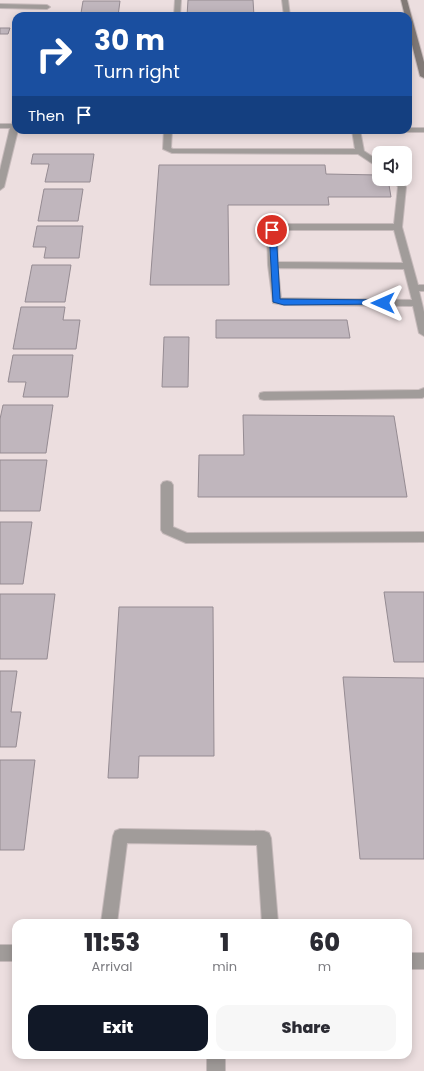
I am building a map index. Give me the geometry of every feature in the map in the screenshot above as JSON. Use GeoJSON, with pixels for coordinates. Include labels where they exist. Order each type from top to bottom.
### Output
{"type":"FeatureCollection","features":[{"type":"Feature","properties":{"kind":"main road"},"geometry":{"type":"LineString","coordinates":[[404,0],[407,12]]}},
{"type":"Feature","properties":{"kind":"main road"},"geometry":{"type":"LineString","coordinates":[[412,30],[424,76]]}},
{"type":"Feature","properties":{"kind":"street"},"geometry":{"type":"LineString","coordinates":[[176,12],[178,0]]}},
{"type":"Feature","properties":{"kind":"street"},"geometry":{"type":"LineString","coordinates":[[285,0],[286,12]]}},
{"type":"Feature","properties":{"kind":"street"},"geometry":{"type":"LineString","coordinates":[[0,6],[48,3]]}},
{"type":"Feature","properties":{"kind":"street"},"geometry":{"type":"LineString","coordinates":[[0,126],[12,124]]}},
{"type":"Feature","properties":{"kind":"street"},"geometry":{"type":"LineString","coordinates":[[412,130],[424,130]]}},
{"type":"Feature","properties":{"kind":"street"},"geometry":{"type":"LineString","coordinates":[[0,187],[13,134]]}},
{"type":"Feature","properties":{"kind":"street"},"geometry":{"type":"LineString","coordinates":[[168,134],[167,150],[172,151],[360,152],[372,160]]}},
{"type":"Feature","properties":{"kind":"street"},"geometry":{"type":"LineString","coordinates":[[357,134],[360,152]]}},
{"type":"Feature","properties":{"kind":"street"},"geometry":{"type":"LineString","coordinates":[[401,186],[398,227],[408,266],[419,288],[417,303],[424,333]]}},
{"type":"Feature","properties":{"kind":"street"},"geometry":{"type":"LineString","coordinates":[[398,227],[279,227],[272,230],[276,301],[417,303]]}},
{"type":"Feature","properties":{"kind":"street"},"geometry":{"type":"LineString","coordinates":[[273,265],[408,266]]}},
{"type":"Feature","properties":{"kind":"street"},"geometry":{"type":"LineString","coordinates":[[264,396],[422,394],[424,392]]}},
{"type":"Feature","properties":{"kind":"street"},"geometry":{"type":"LineString","coordinates":[[167,485],[167,530],[186,538],[424,537]]}},
{"type":"Feature","properties":{"kind":"street"},"geometry":{"type":"LineString","coordinates":[[110,919],[120,836],[127,836],[264,838],[270,919]]}},
{"type":"Feature","properties":{"kind":"street"},"geometry":{"type":"LineString","coordinates":[[0,953],[12,953]]}},
{"type":"Feature","properties":{"kind":"street"},"geometry":{"type":"LineString","coordinates":[[412,961],[424,961]]}},
{"type":"Feature","properties":{"kind":"street"},"geometry":{"type":"LineString","coordinates":[[216,1059],[216,1071]]}},
{"type":"Feature","properties":{"kind":"building"},"geometry":{"type":"Polygon","coordinates":[[[188,0],[253,0],[254,12],[187,12],[188,0]]]}},
{"type":"Feature","properties":{"kind":"building"},"geometry":{"type":"Polygon","coordinates":[[[83,1],[120,1],[119,12],[81,12],[83,1]]]}},
{"type":"Feature","properties":{"kind":"building"},"geometry":{"type":"Polygon","coordinates":[[[0,28],[10,28],[8,34],[0,34],[0,28]]]}},
{"type":"Feature","properties":{"kind":"building"},"geometry":{"type":"Polygon","coordinates":[[[33,154],[94,154],[90,182],[45,182],[49,164],[31,164],[33,154]]]}},
{"type":"Feature","properties":{"kind":"building"},"geometry":{"type":"Polygon","coordinates":[[[159,165],[325,165],[326,174],[372,175],[372,186],[389,186],[391,197],[328,197],[329,205],[228,205],[229,285],[150,285],[159,165]]]}},
{"type":"Feature","properties":{"kind":"building"},"geometry":{"type":"Polygon","coordinates":[[[44,189],[83,189],[78,221],[38,221],[44,189]]]}},
{"type":"Feature","properties":{"kind":"building"},"geometry":{"type":"Polygon","coordinates":[[[37,226],[83,226],[79,258],[44,258],[46,247],[33,247],[37,226]]]}},
{"type":"Feature","properties":{"kind":"building"},"geometry":{"type":"Polygon","coordinates":[[[32,265],[71,265],[65,302],[25,302],[32,265]]]}},
{"type":"Feature","properties":{"kind":"building"},"geometry":{"type":"Polygon","coordinates":[[[21,307],[65,307],[63,320],[80,320],[76,349],[13,349],[21,307]]]}},
{"type":"Feature","properties":{"kind":"building"},"geometry":{"type":"Polygon","coordinates":[[[216,320],[347,320],[350,338],[216,338],[216,320]]]}},
{"type":"Feature","properties":{"kind":"building"},"geometry":{"type":"Polygon","coordinates":[[[164,337],[189,337],[188,387],[162,387],[164,337]]]}},
{"type":"Feature","properties":{"kind":"building"},"geometry":{"type":"Polygon","coordinates":[[[13,355],[73,355],[68,397],[23,397],[26,382],[8,382],[13,355]]]}},
{"type":"Feature","properties":{"kind":"building"},"geometry":{"type":"Polygon","coordinates":[[[3,405],[53,405],[46,453],[0,453],[0,419],[3,405]]]}},
{"type":"Feature","properties":{"kind":"building"},"geometry":{"type":"Polygon","coordinates":[[[243,415],[394,416],[407,497],[198,497],[199,455],[244,455],[243,415]]]}},
{"type":"Feature","properties":{"kind":"building"},"geometry":{"type":"Polygon","coordinates":[[[0,460],[47,460],[40,511],[0,511],[0,460]]]}},
{"type":"Feature","properties":{"kind":"building"},"geometry":{"type":"Polygon","coordinates":[[[0,522],[32,522],[23,584],[0,584],[0,522]]]}},
{"type":"Feature","properties":{"kind":"building"},"geometry":{"type":"Polygon","coordinates":[[[384,592],[424,592],[424,662],[394,662],[384,592]]]}},
{"type":"Feature","properties":{"kind":"building"},"geometry":{"type":"Polygon","coordinates":[[[0,594],[55,594],[47,659],[0,659],[0,594]]]}},
{"type":"Feature","properties":{"kind":"building"},"geometry":{"type":"Polygon","coordinates":[[[119,607],[213,607],[214,756],[139,756],[138,778],[108,778],[119,607]]]}},
{"type":"Feature","properties":{"kind":"building"},"geometry":{"type":"Polygon","coordinates":[[[0,671],[17,671],[11,712],[21,712],[16,747],[0,747],[0,671]]]}},
{"type":"Feature","properties":{"kind":"building"},"geometry":{"type":"Polygon","coordinates":[[[343,677],[424,678],[424,859],[360,859],[343,677]]]}},
{"type":"Feature","properties":{"kind":"building"},"geometry":{"type":"Polygon","coordinates":[[[0,760],[35,760],[24,850],[0,850],[0,760]]]}},
{"type":"Feature","properties":{"kind":"route"},"geometry":{"type":"LineString","coordinates":[[272,230],[276,301],[383,303]]}}]}
